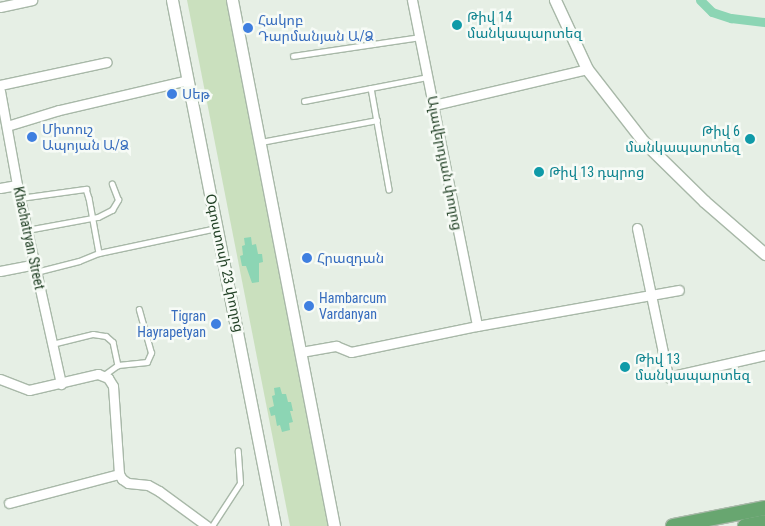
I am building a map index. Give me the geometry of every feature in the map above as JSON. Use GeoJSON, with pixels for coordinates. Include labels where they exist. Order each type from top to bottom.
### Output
{"type":"FeatureCollection","features":[{"type":"Feature","properties":{"kind":"main road"},"geometry":{"type":"LineString","coordinates":[[673,526],[765,508]]}},
{"type":"Feature","properties":{"kind":"main road"},"geometry":{"type":"LineString","coordinates":[[744,526],[765,522]]}},
{"type":"Feature","properties":{"kind":"street"},"geometry":{"type":"LineString","coordinates":[[0,7],[32,0]]}},
{"type":"Feature","properties":{"kind":"street","name":"Օգոստոսի 23 փողոց"},"geometry":{"type":"LineString","coordinates":[[172,0],[275,526]]}},
{"type":"Feature","properties":{"kind":"street"},"geometry":{"type":"LineString","coordinates":[[232,0],[334,526]]}},
{"type":"Feature","properties":{"kind":"street","name":"Ալավերդյան փողոց"},"geometry":{"type":"LineString","coordinates":[[412,0],[429,77],[477,326]]}},
{"type":"Feature","properties":{"kind":"street"},"geometry":{"type":"LineString","coordinates":[[554,0],[587,69],[643,141],[704,201],[765,254]]}},
{"type":"Feature","properties":{"kind":"street"},"geometry":{"type":"LineString","coordinates":[[0,85],[107,62]]}},
{"type":"Feature","properties":{"kind":"street"},"geometry":{"type":"LineString","coordinates":[[434,105],[587,69]]}},
{"type":"Feature","properties":{"kind":"street"},"geometry":{"type":"LineString","coordinates":[[7,126],[59,110],[188,80]]}},
{"type":"Feature","properties":{"kind":"street","name":"Khachatryan Street"},"geometry":{"type":"LineString","coordinates":[[0,91],[17,185],[61,384]]}},
{"type":"Feature","properties":{"kind":"street"},"geometry":{"type":"LineString","coordinates":[[0,188],[17,185]]}},
{"type":"Feature","properties":{"kind":"street"},"geometry":{"type":"LineString","coordinates":[[637,228],[668,377],[765,355]]}},
{"type":"Feature","properties":{"kind":"street"},"geometry":{"type":"LineString","coordinates":[[0,271],[36,268]]}},
{"type":"Feature","properties":{"kind":"street"},"geometry":{"type":"LineString","coordinates":[[301,352],[336,346],[351,352],[477,326],[679,290]]}},
{"type":"Feature","properties":{"kind":"street"},"geometry":{"type":"LineString","coordinates":[[0,379],[29,390],[98,374],[104,375],[111,380],[113,386],[119,474],[128,483],[148,485],[159,491],[207,526]]}},
{"type":"Feature","properties":{"kind":"street"},"geometry":{"type":"LineString","coordinates":[[9,503],[119,474]]}},
{"type":"Feature","properties":{"kind":"lane"},"geometry":{"type":"LineString","coordinates":[[293,56],[420,37]]}},
{"type":"Feature","properties":{"kind":"lane"},"geometry":{"type":"LineString","coordinates":[[304,100],[429,77]]}},
{"type":"Feature","properties":{"kind":"lane"},"geometry":{"type":"LineString","coordinates":[[371,88],[389,189]]}},
{"type":"Feature","properties":{"kind":"lane"},"geometry":{"type":"LineString","coordinates":[[261,142],[377,120]]}},
{"type":"Feature","properties":{"kind":"lane"},"geometry":{"type":"LineString","coordinates":[[27,230],[92,218],[112,210],[118,200],[112,184]]}},
{"type":"Feature","properties":{"kind":"lane"},"geometry":{"type":"LineString","coordinates":[[20,198],[86,189],[99,253]]}},
{"type":"Feature","properties":{"kind":"lane"},"geometry":{"type":"LineString","coordinates":[[36,268],[79,261],[99,253],[217,228]]}},
{"type":"Feature","properties":{"kind":"lane"},"geometry":{"type":"LineString","coordinates":[[104,375],[118,365],[146,362],[151,354],[139,310]]}},
{"type":"Feature","properties":{"kind":"lane"},"geometry":{"type":"LineString","coordinates":[[52,344],[93,334],[106,336],[113,342],[118,365]]}},
{"type":"Feature","properties":{"kind":"lane"},"geometry":{"type":"LineString","coordinates":[[212,526],[240,484],[238,451]]}},
{"type":"Feature","properties":{"kind":"shaded area"},"geometry":{"type":"Polygon","coordinates":[[[187,0],[226,0],[330,526],[290,526],[187,0]]]}},
{"type":"Feature","properties":{"kind":"shaded area"},"geometry":{"type":"Polygon","coordinates":[[[251,237],[252,245],[256,244],[258,254],[262,254],[263,262],[259,263],[259,282],[252,283],[246,266],[242,266],[240,256],[243,255],[242,246],[245,245],[244,238],[251,237]]]}},
{"type":"Feature","properties":{"kind":"shaded area"},"geometry":{"type":"Polygon","coordinates":[[[280,387],[282,394],[286,394],[288,402],[291,402],[293,411],[290,411],[293,422],[289,423],[290,430],[282,432],[280,425],[277,426],[275,415],[271,416],[269,408],[274,406],[272,396],[275,395],[274,388],[280,387]]]}},
{"type":"Feature","properties":{"kind":"waterway"},"geometry":{"type":"LineString","coordinates":[[700,0],[712,12],[731,18],[765,22]]}},
{"type":"Feature","properties":{"kind":"place","name":"Թիվ 14 մանկապարտեզ"},"geometry":{"type":"Point","coordinates":[457,25]}},
{"type":"Feature","properties":{"kind":"place","name":"Հակոբ Դարմանյան Ա/Ձ"},"geometry":{"type":"Point","coordinates":[248,28]}},
{"type":"Feature","properties":{"kind":"place","name":"Սեթ"},"geometry":{"type":"Point","coordinates":[172,94]}},
{"type":"Feature","properties":{"kind":"place","name":"Միտուշ Ապոյան Ա/Ձ"},"geometry":{"type":"Point","coordinates":[32,137]}},
{"type":"Feature","properties":{"kind":"place","name":"Թիվ 6 մանկապարտեզ"},"geometry":{"type":"Point","coordinates":[750,139]}},
{"type":"Feature","properties":{"kind":"place","name":"Թիվ 13 դպրոց"},"geometry":{"type":"Point","coordinates":[539,172]}},
{"type":"Feature","properties":{"kind":"place","name":"Հրազդան"},"geometry":{"type":"Point","coordinates":[307,258]}},
{"type":"Feature","properties":{"kind":"place","name":"Hambarcum Vardanyan"},"geometry":{"type":"Point","coordinates":[309,306]}},
{"type":"Feature","properties":{"kind":"place","name":"Tigran Hayrapetyan"},"geometry":{"type":"Point","coordinates":[216,324]}},
{"type":"Feature","properties":{"kind":"place","name":"Թիվ 13 մանկապարտեզ"},"geometry":{"type":"Point","coordinates":[625,367]}}]}
